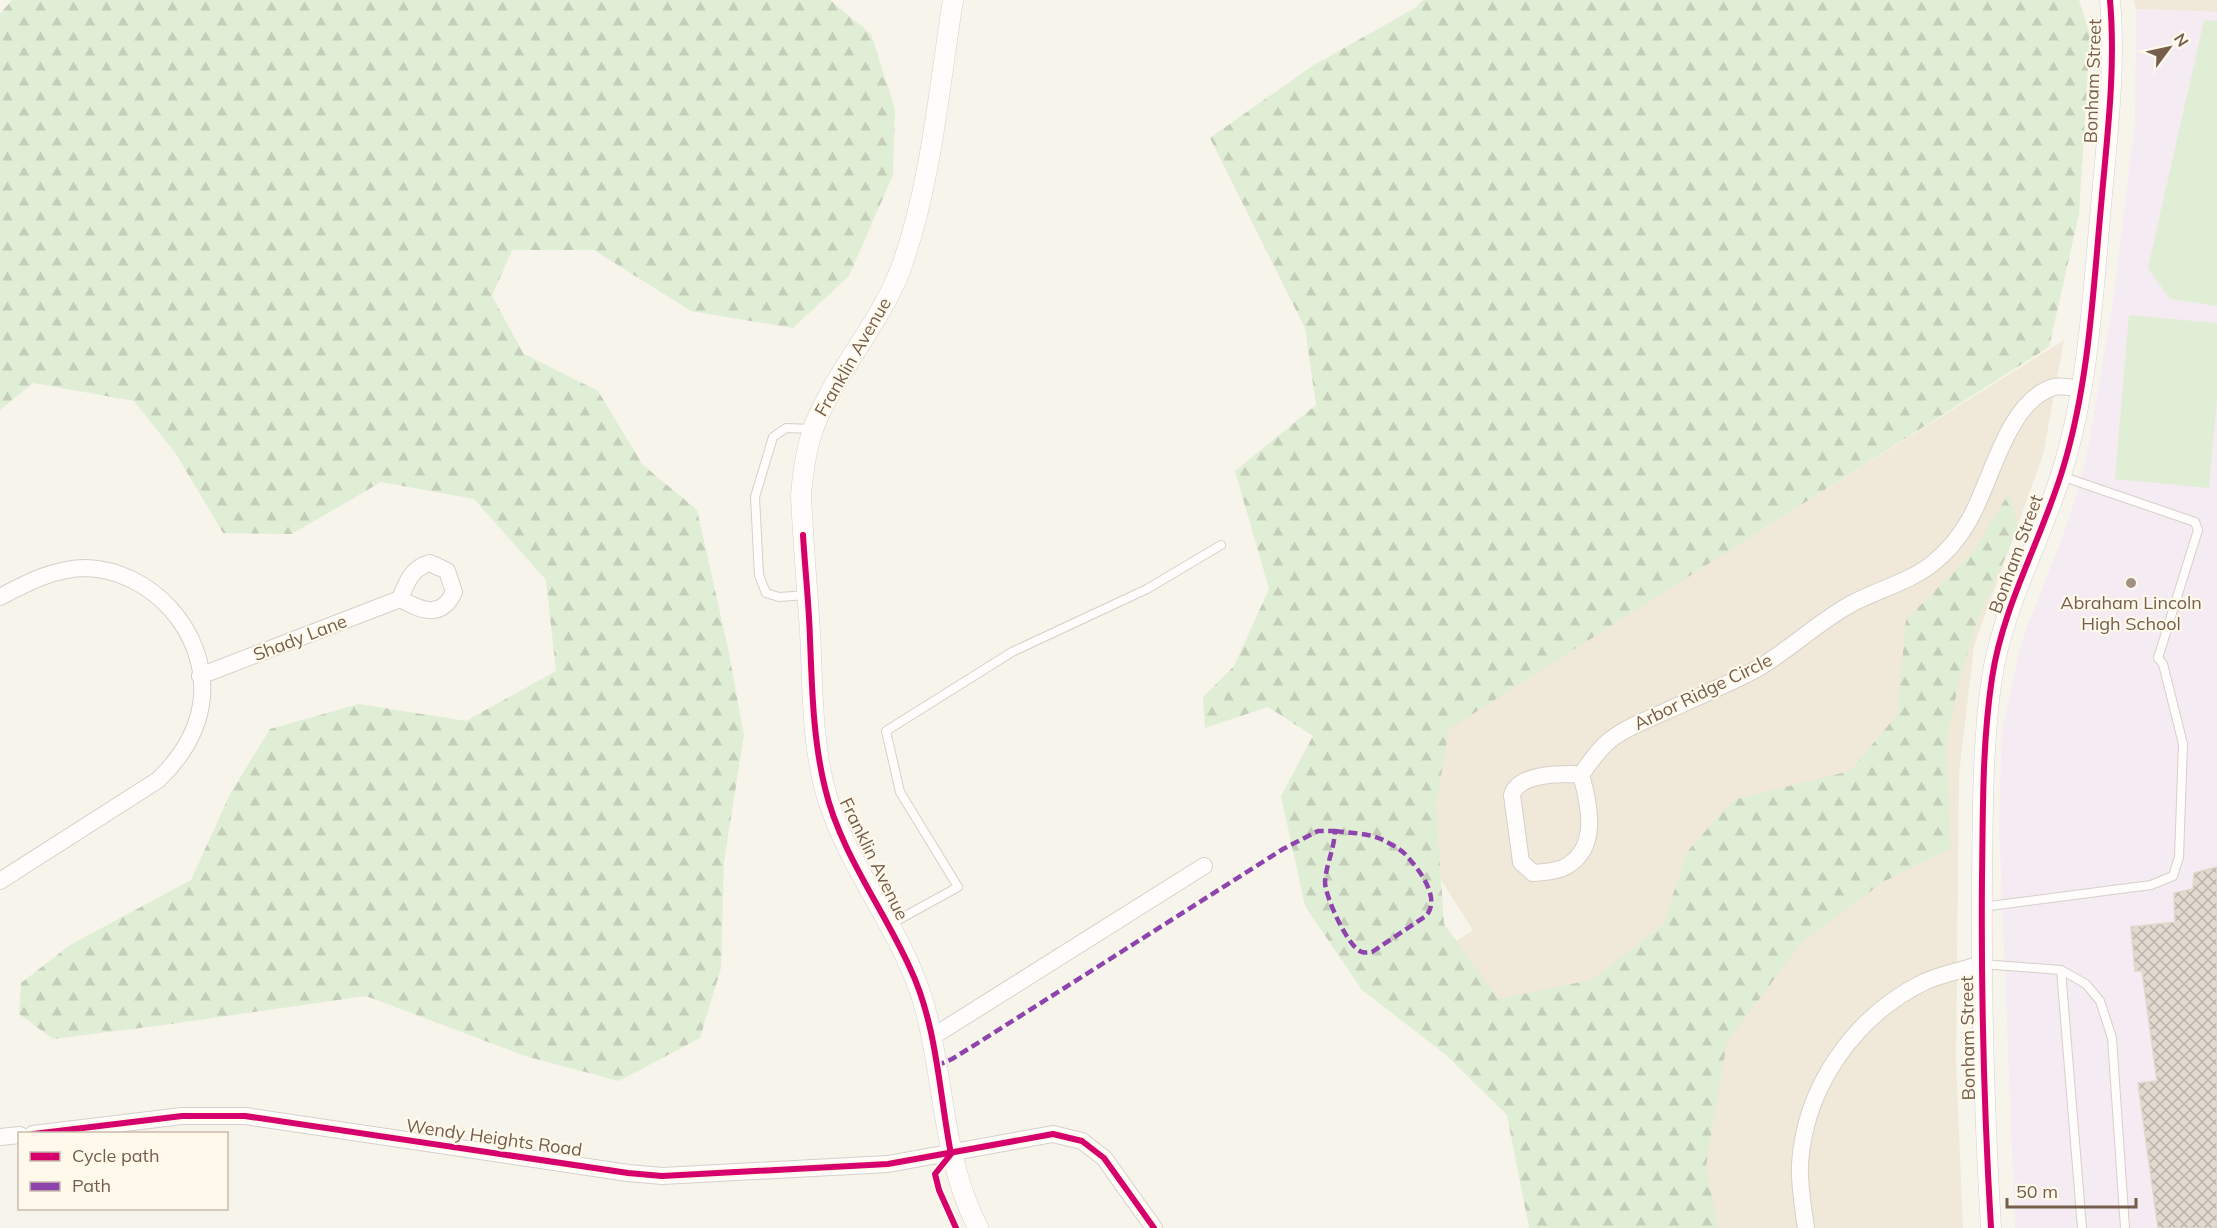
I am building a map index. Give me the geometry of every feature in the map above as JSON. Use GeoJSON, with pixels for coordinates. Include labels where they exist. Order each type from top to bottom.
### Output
{"type":"FeatureCollection","features":[{"type":"Feature","properties":{"kind":"street","name":"Franklin Avenue"},"geometry":{"type":"LineString","coordinates":[[953,0],[925,179],[911,238],[889,294],[825,400],[813,429],[803,471],[801,495],[813,700],[818,756],[825,789],[842,835],[919,989],[932,1038],[951,1154],[961,1191],[978,1228]]}},
{"type":"Feature","properties":{"kind":"street","name":"Bonham Street"},"geometry":{"type":"LineString","coordinates":[[1991,1228],[1984,1109],[1981,964],[1983,755],[1992,676],[2012,606],[2061,476],[2076,419],[2091,318],[2112,76],[2110,0]]}},
{"type":"Feature","properties":{"kind":"street","name":"Arbor Ridge Circle"},"geometry":{"type":"LineString","coordinates":[[1581,775],[1595,755],[1610,740],[1630,727],[1754,671],[1848,606],[1878,590],[1903,581],[1932,564],[1954,543],[1969,521],[2001,446],[2016,420],[2034,397],[2055,386],[2081,389]]}},
{"type":"Feature","properties":{"kind":"street"},"geometry":{"type":"LineString","coordinates":[[0,597],[26,583],[60,571],[85,568],[124,575],[164,600],[182,622],[198,658],[202,695],[199,713],[186,747],[173,766],[158,780],[0,881]]}},
{"type":"Feature","properties":{"kind":"street","name":"Shady Lane"},"geometry":{"type":"LineString","coordinates":[[200,676],[400,599]]}},
{"type":"Feature","properties":{"kind":"street"},"geometry":{"type":"LineString","coordinates":[[1564,774],[1581,775],[1586,792],[1590,832],[1584,849],[1565,867],[1533,873],[1521,862],[1512,795],[1514,790],[1529,779],[1564,774]]}},
{"type":"Feature","properties":{"kind":"street"},"geometry":{"type":"LineString","coordinates":[[932,1038],[1204,866]]}},
{"type":"Feature","properties":{"kind":"street"},"geometry":{"type":"LineString","coordinates":[[1806,1228],[1800,1165],[1803,1139],[1811,1109],[1842,1049],[1867,1022],[1895,999],[1926,982],[1981,964]]}},
{"type":"Feature","properties":{"kind":"street","name":"Wendy Heights Road"},"geometry":{"type":"LineString","coordinates":[[50,1132],[182,1116],[245,1116],[662,1176],[888,1164],[1053,1134],[1082,1141],[1104,1158],[1154,1228]]}},
{"type":"Feature","properties":{"kind":"street"},"geometry":{"type":"LineString","coordinates":[[0,1137],[18,1135]]}},
{"type":"Feature","properties":{"kind":"lane"},"geometry":{"type":"LineString","coordinates":[[807,596],[778,597],[766,593],[759,575],[755,496],[773,437],[786,428],[813,429]]}},
{"type":"Feature","properties":{"kind":"lane"},"geometry":{"type":"LineString","coordinates":[[1982,907],[2151,885],[2173,876],[2179,857],[2183,744],[2163,664],[2158,658],[2198,530],[2195,522],[2061,476]]}},
{"type":"Feature","properties":{"kind":"lane"},"geometry":{"type":"LineString","coordinates":[[889,925],[958,887],[900,792],[886,731],[1012,652],[1147,589],[1221,545]]}},
{"type":"Feature","properties":{"kind":"lane"},"geometry":{"type":"LineString","coordinates":[[1981,964],[2061,970],[2086,984],[2100,1001],[2112,1038],[2125,1228]]}},
{"type":"Feature","properties":{"kind":"lane"},"geometry":{"type":"LineString","coordinates":[[2061,970],[2082,1228]]}},
{"type":"Feature","properties":{"kind":"shaded area"},"geometry":{"type":"Polygon","coordinates":[[[2133,0],[2217,0],[2217,12],[2136,9],[2133,0]]]}},
{"type":"Feature","properties":{"kind":"shaded area","name":"Abraham Lincoln High School"},"geometry":{"type":"Polygon","coordinates":[[[2136,9],[2217,12],[2217,1228],[2015,1228],[1999,820],[2002,730],[2021,644],[2068,522],[2086,460],[2114,295],[2135,121],[2136,9]]]}},
{"type":"Feature","properties":{"kind":"shaded area"},"geometry":{"type":"Polygon","coordinates":[[[2064,340],[2043,455],[1974,646],[1959,774],[1956,1061],[1963,1228],[1573,1228],[1427,961],[1473,930],[1373,773],[2064,340]]]}},
{"type":"Feature","properties":{"kind":"green space"},"geometry":{"type":"Polygon","coordinates":[[[12,0],[830,0],[871,34],[895,109],[893,175],[849,276],[793,328],[691,311],[594,250],[512,250],[492,296],[524,354],[598,391],[643,465],[697,510],[728,648],[744,735],[724,862],[721,968],[700,1038],[619,1081],[525,1056],[366,996],[53,1039],[19,1014],[21,983],[70,945],[191,880],[230,794],[270,729],[359,704],[466,721],[556,671],[546,580],[474,499],[381,482],[292,534],[223,533],[176,454],[134,401],[33,383],[0,410],[0,14],[12,0]]]}},
{"type":"Feature","properties":{"kind":"green space"},"geometry":{"type":"Polygon","coordinates":[[[1423,0],[2079,0],[2090,35],[2079,214],[2049,347],[1449,729],[1436,806],[1444,924],[1498,999],[1591,980],[1663,925],[1687,852],[1733,800],[1850,771],[1897,715],[1906,620],[1973,552],[2009,493],[2018,528],[1977,622],[1961,674],[1946,741],[1951,848],[1883,882],[1802,942],[1727,1042],[1706,1166],[1718,1228],[1529,1228],[1507,1115],[1446,1055],[1362,990],[1305,906],[1281,796],[1313,736],[1268,707],[1205,728],[1203,697],[1234,666],[1269,589],[1235,471],[1316,405],[1305,328],[1210,138],[1312,66],[1415,8],[1423,0]]]}},
{"type":"Feature","properties":{"kind":"green space"},"geometry":{"type":"Polygon","coordinates":[[[2204,20],[2217,21],[2217,306],[2170,299],[2148,268],[2204,20]]]}},
{"type":"Feature","properties":{"kind":"green space"},"geometry":{"type":"Polygon","coordinates":[[[2129,315],[2217,323],[2217,400],[2209,488],[2115,479],[2129,315]]]}},
{"type":"Feature","properties":{"kind":"building"},"geometry":{"type":"Polygon","coordinates":[[[2217,867],[2217,1228],[2158,1228],[2138,1083],[2157,1081],[2142,971],[2135,971],[2131,927],[2175,922],[2174,893],[2193,889],[2194,873],[2217,867]]]}},
{"type":"Feature","properties":{"kind":"marked path"},"geometry":{"type":"LineString","coordinates":[[936,1066],[981,1041],[1283,849],[1318,831],[1335,831]]}},
{"type":"Feature","properties":{"kind":"marked path"},"geometry":{"type":"LineString","coordinates":[[1335,831],[1381,839],[1397,848],[1416,867],[1430,892],[1430,909],[1426,916],[1372,952],[1362,952],[1350,941],[1338,921],[1326,889],[1325,882],[1335,831]]}},
{"type":"Feature","properties":{"kind":"cycle path"},"geometry":{"type":"LineString","coordinates":[[1991,1228],[1982,966],[1983,803],[1989,703],[1997,651],[2014,597],[2064,465],[2085,369],[2108,129],[2112,52],[2110,0]]}},
{"type":"Feature","properties":{"kind":"cycle path"},"geometry":{"type":"LineString","coordinates":[[803,535],[814,714],[825,788],[832,812],[851,857],[899,946],[919,990],[932,1036],[951,1154]]}},
{"type":"Feature","properties":{"kind":"cycle path"},"geometry":{"type":"LineString","coordinates":[[50,1132],[182,1116],[245,1116],[628,1173],[662,1176],[888,1164],[1053,1134],[1082,1141],[1104,1158],[1154,1228]]}},
{"type":"Feature","properties":{"kind":"cycle path"},"geometry":{"type":"LineString","coordinates":[[951,1154],[935,1174],[939,1190],[956,1228]]}},
{"type":"Feature","properties":{"kind":"place","name":"Abraham Lincoln High School"},"geometry":{"type":"Point","coordinates":[2131,583]}}]}
